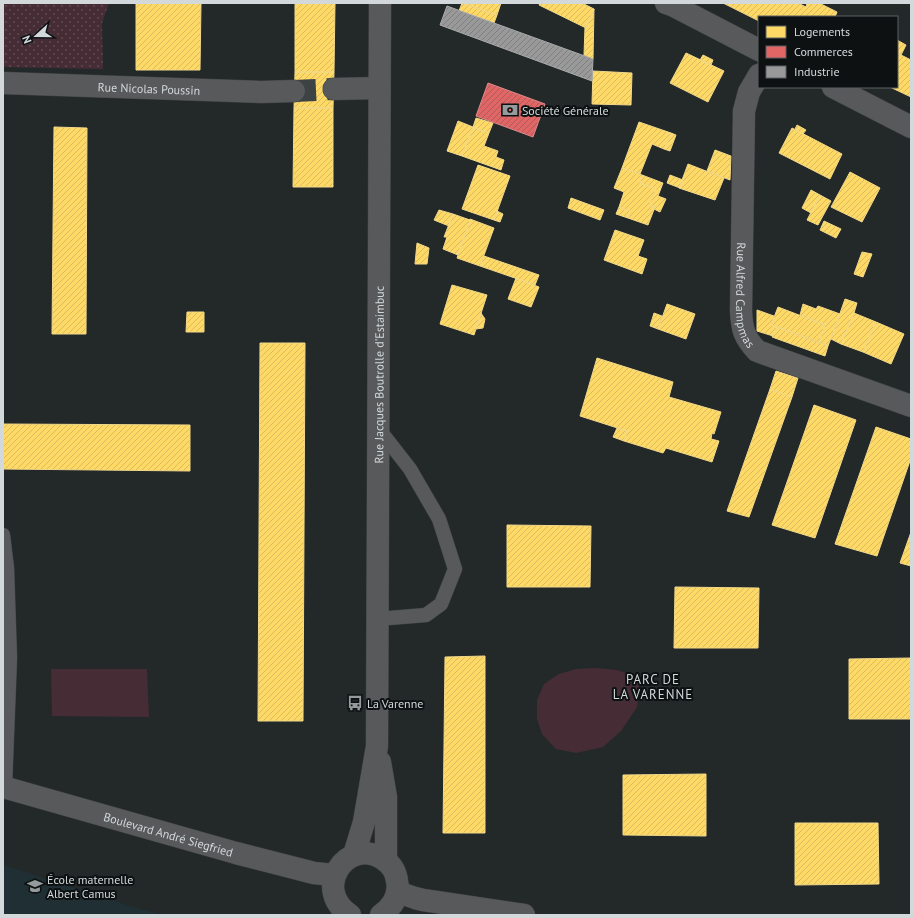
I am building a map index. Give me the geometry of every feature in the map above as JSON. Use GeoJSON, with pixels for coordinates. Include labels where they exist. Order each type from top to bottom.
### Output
{"type":"FeatureCollection","features":[{"type":"Feature","properties":{"kind":"street","name":"Rue Jacques Boutrolle d'Estaimbuc"},"geometry":{"type":"LineString","coordinates":[[354,855],[364,822],[377,746],[380,3]]}},
{"type":"Feature","properties":{"kind":"street"},"geometry":{"type":"LineString","coordinates":[[666,3],[758,49]]}},
{"type":"Feature","properties":{"kind":"street","name":"Rue Alfred Campmas"},"geometry":{"type":"LineString","coordinates":[[758,77],[749,92],[744,111],[741,311],[742,327],[748,342],[757,351],[911,406]]}},
{"type":"Feature","properties":{"kind":"street","name":"Rue Nicolas Poussin"},"geometry":{"type":"LineString","coordinates":[[3,83],[261,92],[294,91]]}},
{"type":"Feature","properties":{"kind":"street"},"geometry":{"type":"LineString","coordinates":[[334,89],[379,88]]}},
{"type":"Feature","properties":{"kind":"street"},"geometry":{"type":"LineString","coordinates":[[835,88],[911,127]]}},
{"type":"Feature","properties":{"kind":"street","name":"Rue Jacques Boutrolle d'Estaimbuc"},"geometry":{"type":"LineString","coordinates":[[377,746],[386,797],[386,861]]}},
{"type":"Feature","properties":{"kind":"street","name":"Boulevard André Siegfried"},"geometry":{"type":"LineString","coordinates":[[4,787],[236,853],[314,873],[334,875]]}},
{"type":"Feature","properties":{"kind":"street"},"geometry":{"type":"LineString","coordinates":[[350,915],[338,903],[332,885],[334,875],[342,863],[354,855],[362,853],[379,856],[392,867],[396,875],[398,892],[395,901],[381,915]]}},
{"type":"Feature","properties":{"kind":"street"},"geometry":{"type":"LineString","coordinates":[[398,892],[423,900],[524,915]]}},
{"type":"Feature","properties":{"kind":"lane"},"geometry":{"type":"LineString","coordinates":[[377,619],[426,615],[441,604],[455,569],[439,519],[410,469],[378,428]]}},
{"type":"Feature","properties":{"kind":"lane"},"geometry":{"type":"LineString","coordinates":[[3,535],[7,568],[10,658],[5,711],[4,787]]}},
{"type":"Feature","properties":{"kind":"shaded area"},"geometry":{"type":"Polygon","coordinates":[[[3,3],[109,3],[102,23],[103,69],[3,67],[3,3]]]}},
{"type":"Feature","properties":{"kind":"shaded area"},"geometry":{"type":"Polygon","coordinates":[[[596,668],[617,670],[635,676],[640,688],[637,707],[621,731],[603,747],[576,753],[556,749],[542,734],[537,719],[537,700],[544,684],[559,674],[576,669],[596,668]]]}},
{"type":"Feature","properties":{"kind":"shaded area"},"geometry":{"type":"Polygon","coordinates":[[[51,669],[147,669],[149,717],[52,716],[51,669]]]}},
{"type":"Feature","properties":{"kind":"shaded area","name":"École maternelle Albert Camus"},"geometry":{"type":"Polygon","coordinates":[[[3,865],[130,906],[163,915],[3,915],[3,865]]]}},
{"type":"Feature","properties":{"kind":"building: Logements"},"geometry":{"type":"Polygon","coordinates":[[[136,3],[201,3],[200,70],[136,70],[136,3]]]}},
{"type":"Feature","properties":{"kind":"building: Logements"},"geometry":{"type":"Polygon","coordinates":[[[295,3],[335,3],[334,72],[295,72],[295,3]]]}},
{"type":"Feature","properties":{"kind":"building: Logements"},"geometry":{"type":"Polygon","coordinates":[[[462,3],[497,15],[494,23],[459,11],[462,3]]]}},
{"type":"Feature","properties":{"kind":"building: Logements"},"geometry":{"type":"Polygon","coordinates":[[[463,3],[501,3],[497,15],[463,3]]]}},
{"type":"Feature","properties":{"kind":"building: Logements"},"geometry":{"type":"Polygon","coordinates":[[[540,3],[582,3],[594,9],[586,28],[539,5],[540,3]]]}},
{"type":"Feature","properties":{"kind":"building: Logements"},"geometry":{"type":"Polygon","coordinates":[[[723,3],[798,3],[806,7],[807,3],[819,3],[837,12],[835,16],[758,16],[758,20],[723,3]]]}},
{"type":"Feature","properties":{"kind":"building: Logements"},"geometry":{"type":"Polygon","coordinates":[[[594,9],[593,59],[584,55],[585,27],[586,28],[594,9]]]}},
{"type":"Feature","properties":{"kind":"building: Logements"},"geometry":{"type":"Polygon","coordinates":[[[898,41],[906,45],[901,55],[898,54],[898,41]]]}},
{"type":"Feature","properties":{"kind":"building: Logements"},"geometry":{"type":"Polygon","coordinates":[[[686,53],[724,71],[708,102],[670,83],[686,53]]]}},
{"type":"Feature","properties":{"kind":"building: Logements"},"geometry":{"type":"Polygon","coordinates":[[[898,54],[911,60],[911,97],[892,88],[898,88],[898,54]]]}},
{"type":"Feature","properties":{"kind":"building: Logements"},"geometry":{"type":"Polygon","coordinates":[[[703,55],[713,60],[711,65],[700,60],[703,55]]]}},
{"type":"Feature","properties":{"kind":"building: Logements"},"geometry":{"type":"Polygon","coordinates":[[[593,71],[632,73],[631,105],[592,104],[593,71]]]}},
{"type":"Feature","properties":{"kind":"building: Logements"},"geometry":{"type":"Polygon","coordinates":[[[295,72],[334,72],[333,108],[294,108],[295,72]]]}},
{"type":"Feature","properties":{"kind":"building: Logements"},"geometry":{"type":"Polygon","coordinates":[[[294,108],[333,108],[333,187],[293,187],[294,108]]]}},
{"type":"Feature","properties":{"kind":"building: Logements"},"geometry":{"type":"Polygon","coordinates":[[[476,118],[493,123],[489,133],[473,127],[476,118]]]}},
{"type":"Feature","properties":{"kind":"building: Logements"},"geometry":{"type":"Polygon","coordinates":[[[458,121],[473,127],[462,156],[447,151],[458,121]]]}},
{"type":"Feature","properties":{"kind":"building: Logements"},"geometry":{"type":"Polygon","coordinates":[[[639,122],[671,133],[664,149],[652,144],[640,174],[622,168],[639,122]]]}},
{"type":"Feature","properties":{"kind":"building: Logements"},"geometry":{"type":"Polygon","coordinates":[[[797,125],[806,130],[803,134],[795,129],[797,125]]]}},
{"type":"Feature","properties":{"kind":"building: Logements"},"geometry":{"type":"Polygon","coordinates":[[[54,127],[87,128],[86,334],[52,334],[54,127]]]}},
{"type":"Feature","properties":{"kind":"building: Logements"},"geometry":{"type":"Polygon","coordinates":[[[473,127],[489,133],[484,146],[498,151],[496,157],[504,160],[501,170],[462,156],[473,127]]]}},
{"type":"Feature","properties":{"kind":"building: Logements"},"geometry":{"type":"Polygon","coordinates":[[[792,128],[842,154],[830,179],[779,153],[792,128]]]}},
{"type":"Feature","properties":{"kind":"building: Logements"},"geometry":{"type":"Polygon","coordinates":[[[671,133],[676,135],[670,151],[664,149],[671,133]]]}},
{"type":"Feature","properties":{"kind":"building: Logements"},"geometry":{"type":"Polygon","coordinates":[[[715,150],[731,156],[730,180],[707,171],[715,150]]]}},
{"type":"Feature","properties":{"kind":"building: Logements"},"geometry":{"type":"Polygon","coordinates":[[[688,164],[724,178],[715,200],[679,188],[688,164]]]}},
{"type":"Feature","properties":{"kind":"building: Logements"},"geometry":{"type":"Polygon","coordinates":[[[478,165],[510,176],[494,220],[462,209],[478,165]]]}},
{"type":"Feature","properties":{"kind":"building: Logements"},"geometry":{"type":"Polygon","coordinates":[[[622,168],[642,175],[640,183],[656,189],[649,205],[655,207],[648,225],[628,218],[630,211],[619,207],[624,192],[614,188],[622,168]]]}},
{"type":"Feature","properties":{"kind":"building: Logements"},"geometry":{"type":"Polygon","coordinates":[[[850,172],[880,188],[862,222],[831,207],[850,172]]]}},
{"type":"Feature","properties":{"kind":"building: Logements"},"geometry":{"type":"Polygon","coordinates":[[[642,175],[663,183],[658,196],[666,199],[660,212],[654,209],[655,207],[649,205],[656,189],[640,183],[642,175]]]}},
{"type":"Feature","properties":{"kind":"building: Logements"},"geometry":{"type":"Polygon","coordinates":[[[670,175],[683,180],[680,188],[667,183],[670,175]]]}},
{"type":"Feature","properties":{"kind":"building: Logements"},"geometry":{"type":"Polygon","coordinates":[[[811,190],[820,195],[811,213],[802,208],[811,190]]]}},
{"type":"Feature","properties":{"kind":"building: Logements"},"geometry":{"type":"Polygon","coordinates":[[[820,195],[831,201],[818,225],[807,220],[820,195]]]}},
{"type":"Feature","properties":{"kind":"building: Logements"},"geometry":{"type":"Polygon","coordinates":[[[571,198],[604,210],[600,220],[568,208],[571,198]]]}},
{"type":"Feature","properties":{"kind":"building: Logements"},"geometry":{"type":"Polygon","coordinates":[[[619,207],[630,211],[628,218],[616,214],[619,207]]]}},
{"type":"Feature","properties":{"kind":"building: Logements"},"geometry":{"type":"Polygon","coordinates":[[[439,210],[453,214],[449,226],[434,220],[439,210]]]}},
{"type":"Feature","properties":{"kind":"building: Logements"},"geometry":{"type":"Polygon","coordinates":[[[497,211],[503,214],[500,222],[494,220],[497,211]]]}},
{"type":"Feature","properties":{"kind":"building: Logements"},"geometry":{"type":"Polygon","coordinates":[[[453,214],[470,220],[458,255],[443,249],[447,237],[444,237],[453,214]]]}},
{"type":"Feature","properties":{"kind":"building: Logements"},"geometry":{"type":"Polygon","coordinates":[[[470,219],[494,228],[480,266],[457,258],[470,219]]]}},
{"type":"Feature","properties":{"kind":"building: Logements"},"geometry":{"type":"Polygon","coordinates":[[[824,221],[841,229],[836,238],[820,230],[824,221]]]}},
{"type":"Feature","properties":{"kind":"building: Logements"},"geometry":{"type":"Polygon","coordinates":[[[615,230],[644,240],[638,256],[647,259],[642,274],[604,260],[615,230]]]}},
{"type":"Feature","properties":{"kind":"building: Logements"},"geometry":{"type":"Polygon","coordinates":[[[417,243],[429,248],[427,264],[415,264],[417,243]]]}},
{"type":"Feature","properties":{"kind":"building: Logements"},"geometry":{"type":"Polygon","coordinates":[[[862,252],[872,254],[863,277],[854,274],[862,252]]]}},
{"type":"Feature","properties":{"kind":"building: Logements"},"geometry":{"type":"Polygon","coordinates":[[[484,256],[539,275],[535,285],[480,266],[484,256]]]}},
{"type":"Feature","properties":{"kind":"building: Logements"},"geometry":{"type":"Polygon","coordinates":[[[516,278],[539,287],[531,307],[508,299],[516,278]]]}},
{"type":"Feature","properties":{"kind":"building: Logements"},"geometry":{"type":"Polygon","coordinates":[[[452,285],[487,295],[474,335],[440,324],[452,285]]]}},
{"type":"Feature","properties":{"kind":"building: Logements"},"geometry":{"type":"Polygon","coordinates":[[[845,299],[857,303],[841,344],[831,339],[845,299]]]}},
{"type":"Feature","properties":{"kind":"building: Logements"},"geometry":{"type":"Polygon","coordinates":[[[667,304],[695,314],[686,339],[658,329],[667,304]]]}},
{"type":"Feature","properties":{"kind":"building: Logements"},"geometry":{"type":"Polygon","coordinates":[[[803,304],[816,309],[818,306],[840,314],[828,346],[819,342],[825,325],[800,315],[803,304]]]}},
{"type":"Feature","properties":{"kind":"building: Logements"},"geometry":{"type":"Polygon","coordinates":[[[778,307],[825,325],[819,342],[771,325],[778,307]]]}},
{"type":"Feature","properties":{"kind":"building: Logements"},"geometry":{"type":"Polygon","coordinates":[[[757,310],[774,316],[771,325],[777,327],[773,336],[757,331],[757,310]]]}},
{"type":"Feature","properties":{"kind":"building: Logements"},"geometry":{"type":"Polygon","coordinates":[[[187,312],[204,312],[204,332],[186,332],[187,312]]]}},
{"type":"Feature","properties":{"kind":"building: Logements"},"geometry":{"type":"Polygon","coordinates":[[[481,313],[485,319],[483,328],[476,329],[481,313]]]}},
{"type":"Feature","properties":{"kind":"building: Logements"},"geometry":{"type":"Polygon","coordinates":[[[654,313],[662,316],[658,329],[650,326],[654,313]]]}},
{"type":"Feature","properties":{"kind":"building: Logements"},"geometry":{"type":"Polygon","coordinates":[[[854,313],[876,322],[863,352],[841,344],[854,313]]]}},
{"type":"Feature","properties":{"kind":"building: Logements"},"geometry":{"type":"Polygon","coordinates":[[[876,322],[904,334],[891,364],[863,352],[876,322]]]}},
{"type":"Feature","properties":{"kind":"building: Logements"},"geometry":{"type":"Polygon","coordinates":[[[777,327],[828,346],[825,356],[772,337],[777,327]]]}},
{"type":"Feature","properties":{"kind":"building: Logements"},"geometry":{"type":"Polygon","coordinates":[[[260,343],[305,343],[303,721],[258,721],[260,343]]]}},
{"type":"Feature","properties":{"kind":"building: Logements"},"geometry":{"type":"Polygon","coordinates":[[[597,358],[673,382],[669,397],[721,412],[714,434],[712,433],[711,439],[719,441],[712,462],[666,448],[663,453],[624,441],[627,431],[580,416],[597,358]]]}},
{"type":"Feature","properties":{"kind":"building: Logements"},"geometry":{"type":"Polygon","coordinates":[[[776,371],[798,378],[792,397],[770,389],[776,371]]]}},
{"type":"Feature","properties":{"kind":"building: Logements"},"geometry":{"type":"Polygon","coordinates":[[[770,389],[792,397],[749,517],[727,511],[770,389]]]}},
{"type":"Feature","properties":{"kind":"building: Logements"},"geometry":{"type":"Polygon","coordinates":[[[814,405],[856,420],[815,538],[772,525],[814,405]]]}},
{"type":"Feature","properties":{"kind":"building: Logements"},"geometry":{"type":"Polygon","coordinates":[[[3,424],[190,425],[190,471],[3,469],[3,424]]]}},
{"type":"Feature","properties":{"kind":"building: Logements"},"geometry":{"type":"Polygon","coordinates":[[[876,427],[911,439],[911,458],[877,556],[835,544],[876,427]]]}},
{"type":"Feature","properties":{"kind":"building: Logements"},"geometry":{"type":"Polygon","coordinates":[[[617,428],[627,431],[624,441],[613,437],[617,428]]]}},
{"type":"Feature","properties":{"kind":"building: Logements"},"geometry":{"type":"Polygon","coordinates":[[[507,525],[591,526],[590,587],[507,587],[507,525]]]}},
{"type":"Feature","properties":{"kind":"building: Logements"},"geometry":{"type":"Polygon","coordinates":[[[911,532],[911,566],[900,563],[911,532]]]}},
{"type":"Feature","properties":{"kind":"building: Logements"},"geometry":{"type":"Polygon","coordinates":[[[675,587],[759,588],[758,648],[674,648],[675,587]]]}},
{"type":"Feature","properties":{"kind":"building: Logements"},"geometry":{"type":"Polygon","coordinates":[[[485,656],[485,833],[443,833],[445,657],[485,656]]]}},
{"type":"Feature","properties":{"kind":"building: Logements"},"geometry":{"type":"Polygon","coordinates":[[[911,658],[911,719],[849,719],[849,659],[911,658]]]}},
{"type":"Feature","properties":{"kind":"building: Logements"},"geometry":{"type":"Polygon","coordinates":[[[706,774],[706,836],[623,835],[623,775],[706,774]]]}},
{"type":"Feature","properties":{"kind":"building: Logements"},"geometry":{"type":"Polygon","coordinates":[[[795,823],[878,823],[879,884],[795,885],[795,823]]]}},
{"type":"Feature","properties":{"kind":"building: Commerces","name":"Société Générale"},"geometry":{"type":"Polygon","coordinates":[[[488,83],[545,104],[533,137],[476,116],[488,83]]]}},
{"type":"Feature","properties":{"kind":"building: Industrie"},"geometry":{"type":"Polygon","coordinates":[[[447,6],[593,59],[592,81],[440,25],[447,6]]]}},
{"type":"Feature","properties":{"kind":"tunnel"},"geometry":{"type":"LineString","coordinates":[[294,91],[334,89]]}},
{"type":"Feature","properties":{"kind":"place","name":"Société Générale"},"geometry":{"type":"Point","coordinates":[510,110]}},
{"type":"Feature","properties":{"kind":"place","name":"La Varenne"},"geometry":{"type":"Point","coordinates":[355,703]}},
{"type":"Feature","properties":{"kind":"place","name":"École maternelle Albert Camus"},"geometry":{"type":"Point","coordinates":[35,886]}},
{"type":"Feature","properties":{"kind":"district","name":"PARC DE LA VARENNE"},"geometry":{"type":"Point","coordinates":[653,686]}}]}
